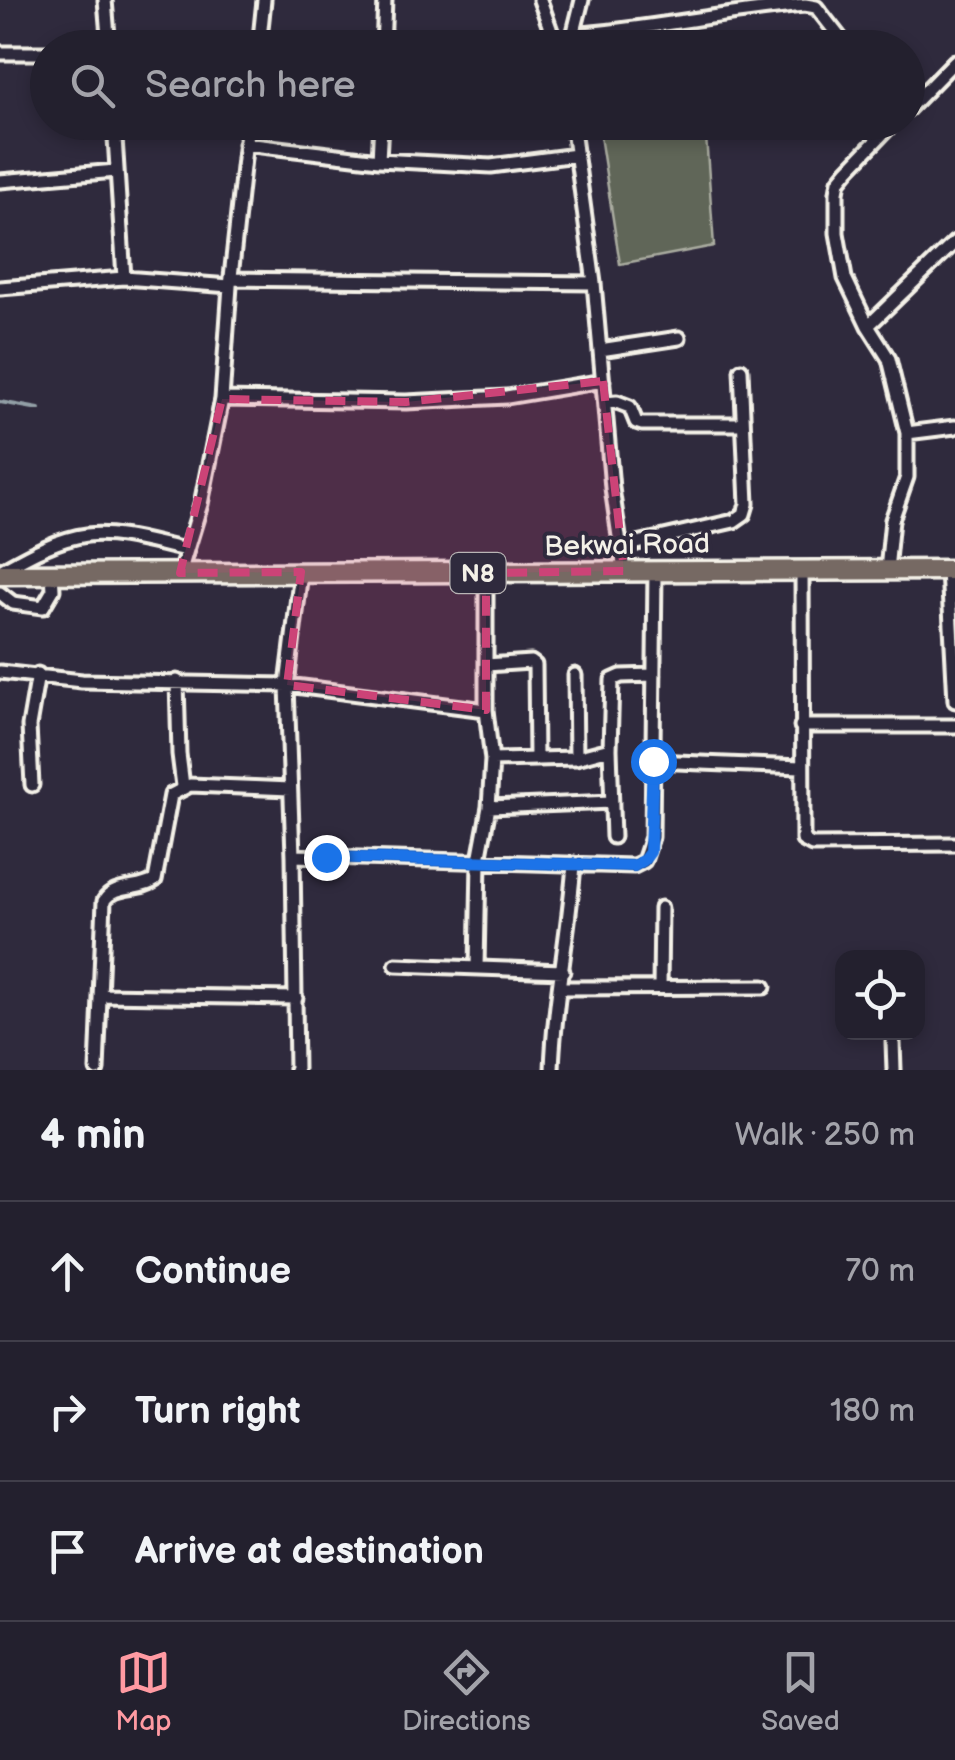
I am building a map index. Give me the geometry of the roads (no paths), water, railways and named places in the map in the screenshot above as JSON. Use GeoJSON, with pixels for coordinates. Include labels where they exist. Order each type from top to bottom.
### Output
{"type":"FeatureCollection","features":[{"type":"Feature","properties":{"kind":"highway","name":"Bekwai Road"},"geometry":{"type":"LineString","coordinates":[[0,572],[952,570]]}},
{"type":"Feature","properties":{"kind":"street"},"geometry":{"type":"LineString","coordinates":[[105,0],[108,30]]}},
{"type":"Feature","properties":{"kind":"street"},"geometry":{"type":"LineString","coordinates":[[261,30],[264,0]]}},
{"type":"Feature","properties":{"kind":"street"},"geometry":{"type":"LineString","coordinates":[[384,30],[385,0]]}},
{"type":"Feature","properties":{"kind":"street"},"geometry":{"type":"LineString","coordinates":[[540,0],[551,30]]}},
{"type":"Feature","properties":{"kind":"street"},"geometry":{"type":"LineString","coordinates":[[574,30],[582,0]]}},
{"type":"Feature","properties":{"kind":"street"},"geometry":{"type":"LineString","coordinates":[[638,30],[747,10],[821,3],[837,30]]}},
{"type":"Feature","properties":{"kind":"street"},"geometry":{"type":"LineString","coordinates":[[0,54],[30,53]]}},
{"type":"Feature","properties":{"kind":"street"},"geometry":{"type":"LineString","coordinates":[[925,92],[955,61]]}},
{"type":"Feature","properties":{"kind":"street"},"geometry":{"type":"LineString","coordinates":[[115,140],[124,278]]}},
{"type":"Feature","properties":{"kind":"street"},"geometry":{"type":"LineString","coordinates":[[180,573],[201,504],[222,399],[246,140]]}},
{"type":"Feature","properties":{"kind":"street"},"geometry":{"type":"LineString","coordinates":[[379,160],[380,140]]}},
{"type":"Feature","properties":{"kind":"street"},"geometry":{"type":"LineString","coordinates":[[574,140],[594,283],[612,488],[624,571]]}},
{"type":"Feature","properties":{"kind":"street"},"geometry":{"type":"LineString","coordinates":[[877,140],[839,181],[837,192],[840,258],[850,292],[889,358],[907,433],[907,477],[892,520],[886,570]]}},
{"type":"Feature","properties":{"kind":"street"},"geometry":{"type":"LineString","coordinates":[[245,144],[379,160],[491,166],[576,156]]}},
{"type":"Feature","properties":{"kind":"street"},"geometry":{"type":"LineString","coordinates":[[0,181],[116,171]]}},
{"type":"Feature","properties":{"kind":"street"},"geometry":{"type":"LineString","coordinates":[[868,326],[955,242]]}},
{"type":"Feature","properties":{"kind":"street"},"geometry":{"type":"LineString","coordinates":[[0,288],[124,278],[230,283],[594,283]]}},
{"type":"Feature","properties":{"kind":"street"},"geometry":{"type":"LineString","coordinates":[[600,350],[679,338]]}},
{"type":"Feature","properties":{"kind":"street"},"geometry":{"type":"LineString","coordinates":[[620,547],[734,521],[744,514],[747,504],[741,370]]}},
{"type":"Feature","properties":{"kind":"street"},"geometry":{"type":"LineString","coordinates":[[222,399],[507,397],[603,381]]}},
{"type":"Feature","properties":{"kind":"street"},"geometry":{"type":"LineString","coordinates":[[606,403],[630,407],[636,422],[642,424],[743,424]]}},
{"type":"Feature","properties":{"kind":"street"},"geometry":{"type":"LineString","coordinates":[[907,433],[955,427]]}},
{"type":"Feature","properties":{"kind":"street"},"geometry":{"type":"LineString","coordinates":[[0,572],[38,551],[101,534],[187,550]]}},
{"type":"Feature","properties":{"kind":"street"},"geometry":{"type":"LineString","coordinates":[[802,570],[801,836],[807,844],[955,844]]}},
{"type":"Feature","properties":{"kind":"street"},"geometry":{"type":"LineString","coordinates":[[952,570],[955,700]]}},
{"type":"Feature","properties":{"kind":"street"},"geometry":{"type":"LineString","coordinates":[[293,856],[634,866],[644,860],[652,837],[655,571]]}},
{"type":"Feature","properties":{"kind":"street"},"geometry":{"type":"LineString","coordinates":[[296,1070],[286,685],[301,572]]}},
{"type":"Feature","properties":{"kind":"street"},"geometry":{"type":"LineString","coordinates":[[477,968],[479,860],[492,760],[486,710],[486,573]]}},
{"type":"Feature","properties":{"kind":"street"},"geometry":{"type":"LineString","coordinates":[[0,593],[13,604],[43,607],[53,590],[52,574]]}},
{"type":"Feature","properties":{"kind":"street"},"geometry":{"type":"LineString","coordinates":[[486,666],[531,662],[536,666],[536,758]]}},
{"type":"Feature","properties":{"kind":"street"},"geometry":{"type":"LineString","coordinates":[[0,672],[82,681],[286,685],[486,710]]}},
{"type":"Feature","properties":{"kind":"street"},"geometry":{"type":"LineString","coordinates":[[32,785],[29,726],[38,674]]}},
{"type":"Feature","properties":{"kind":"street"},"geometry":{"type":"LineString","coordinates":[[575,675],[576,758]]}},
{"type":"Feature","properties":{"kind":"street"},"geometry":{"type":"LineString","coordinates":[[613,838],[612,680],[654,675]]}},
{"type":"Feature","properties":{"kind":"street"},"geometry":{"type":"LineString","coordinates":[[177,681],[178,754],[183,786]]}},
{"type":"Feature","properties":{"kind":"street"},"geometry":{"type":"LineString","coordinates":[[801,726],[955,726]]}},
{"type":"Feature","properties":{"kind":"street"},"geometry":{"type":"LineString","coordinates":[[492,760],[576,758],[610,750]]}},
{"type":"Feature","properties":{"kind":"street"},"geometry":{"type":"LineString","coordinates":[[653,761],[801,766]]}},
{"type":"Feature","properties":{"kind":"street"},"geometry":{"type":"LineString","coordinates":[[97,1070],[106,897],[156,880],[168,804],[174,791],[183,786],[290,789]]}},
{"type":"Feature","properties":{"kind":"street"},"geometry":{"type":"LineString","coordinates":[[488,807],[612,802]]}},
{"type":"Feature","properties":{"kind":"street"},"geometry":{"type":"LineString","coordinates":[[552,1070],[574,864]]}},
{"type":"Feature","properties":{"kind":"street"},"geometry":{"type":"LineString","coordinates":[[660,987],[661,908]]}},
{"type":"Feature","properties":{"kind":"street"},"geometry":{"type":"LineString","coordinates":[[396,964],[563,971]]}},
{"type":"Feature","properties":{"kind":"street"},"geometry":{"type":"LineString","coordinates":[[560,988],[764,986]]}},
{"type":"Feature","properties":{"kind":"street"},"geometry":{"type":"LineString","coordinates":[[100,995],[296,998]]}},
{"type":"Feature","properties":{"kind":"street"},"geometry":{"type":"LineString","coordinates":[[893,1042],[894,1070]]}},
{"type":"Feature","properties":{"kind":"waterway"},"geometry":{"type":"LineString","coordinates":[[0,402],[39,409]]}}]}
